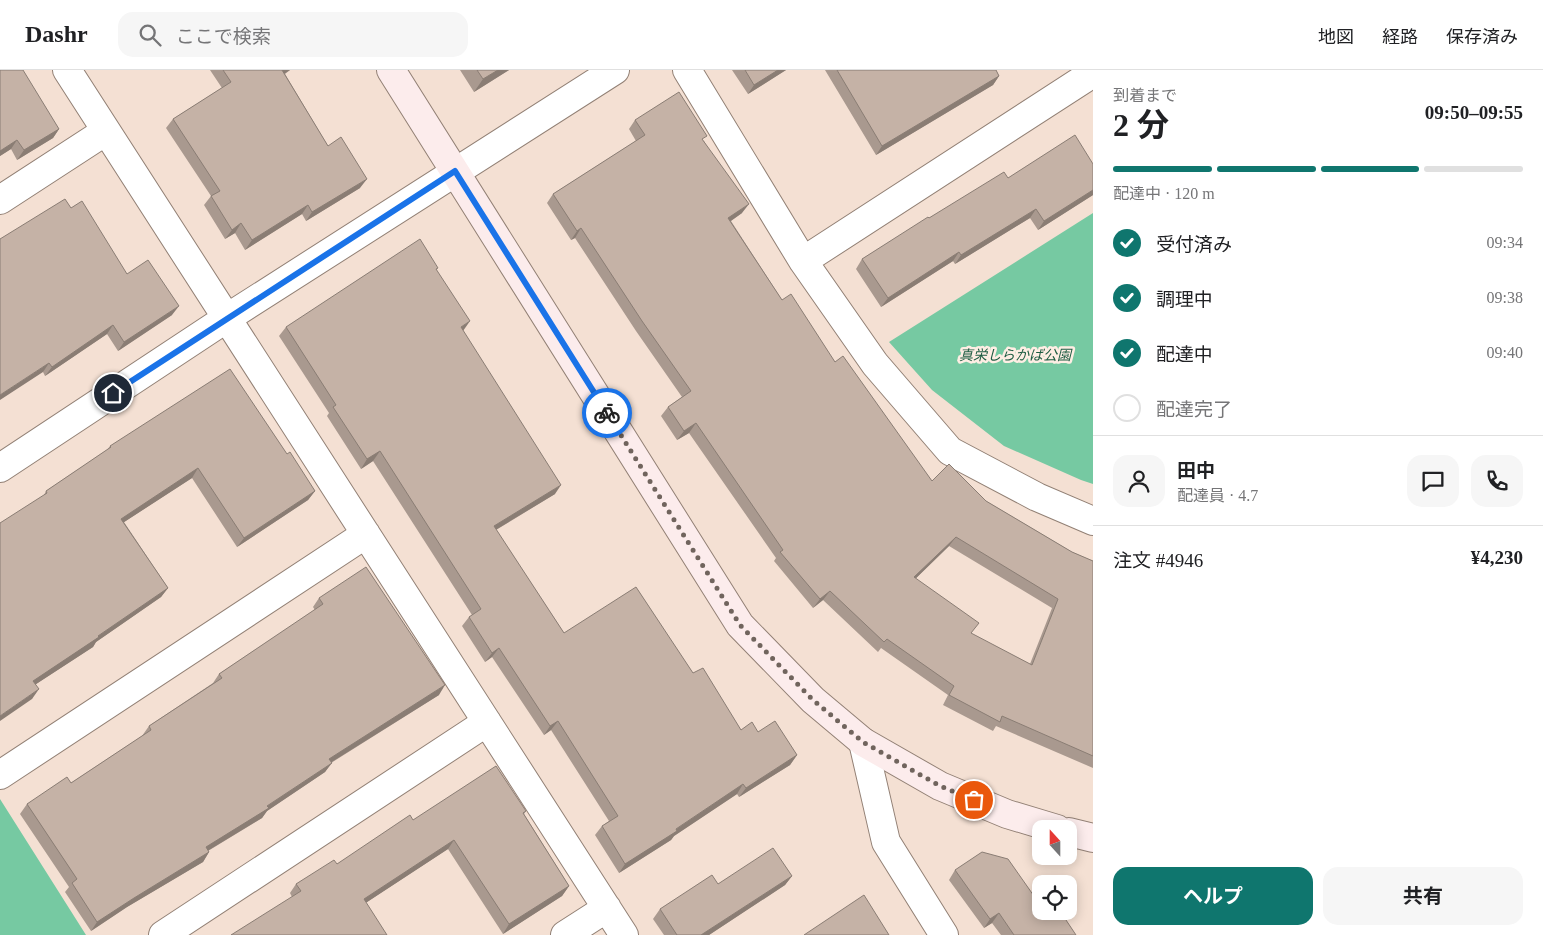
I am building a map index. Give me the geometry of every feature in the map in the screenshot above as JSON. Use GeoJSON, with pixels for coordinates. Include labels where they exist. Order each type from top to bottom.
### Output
{"type":"FeatureCollection","features":[{"type":"Feature","properties":{"kind":"street"},"geometry":{"type":"LineString","coordinates":[[67,70],[624,935]]}},
{"type":"Feature","properties":{"kind":"street"},"geometry":{"type":"LineString","coordinates":[[391,70],[740,625],[813,700],[863,742],[940,786],[1007,814],[1032,822]]}},
{"type":"Feature","properties":{"kind":"street"},"geometry":{"type":"LineString","coordinates":[[0,468],[226,318],[614,70]]}},
{"type":"Feature","properties":{"kind":"street"},"geometry":{"type":"LineString","coordinates":[[687,70],[803,261],[875,364],[950,451],[1038,497],[1093,521]]}},
{"type":"Feature","properties":{"kind":"street"},"geometry":{"type":"LineString","coordinates":[[803,261],[1093,73]]}},
{"type":"Feature","properties":{"kind":"street"},"geometry":{"type":"LineString","coordinates":[[0,200],[106,131]]}},
{"type":"Feature","properties":{"kind":"street"},"geometry":{"type":"LineString","coordinates":[[0,775],[366,534]]}},
{"type":"Feature","properties":{"kind":"street"},"geometry":{"type":"LineString","coordinates":[[163,935],[487,722]]}},
{"type":"Feature","properties":{"kind":"street"},"geometry":{"type":"LineString","coordinates":[[863,742],[886,842],[944,935]]}},
{"type":"Feature","properties":{"kind":"street"},"geometry":{"type":"LineString","coordinates":[[1078,834],[1093,838]]}},
{"type":"Feature","properties":{"kind":"street"},"geometry":{"type":"LineString","coordinates":[[565,935],[607,908]]}},
{"type":"Feature","properties":{"kind":"green space","name":"真栄しらかば公園"},"geometry":{"type":"Polygon","coordinates":[[[1093,213],[1093,484],[1004,446],[932,390],[889,342],[1093,213]]]}},
{"type":"Feature","properties":{"kind":"green space"},"geometry":{"type":"Polygon","coordinates":[[[0,799],[86,935],[0,935],[0,799]]]}},
{"type":"Feature","properties":{"kind":"building"},"geometry":{"type":"Polygon","coordinates":[[[0,70],[23,70],[59,129],[24,150],[17,140],[0,151],[0,70]]]}},
{"type":"Feature","properties":{"kind":"building"},"geometry":{"type":"Polygon","coordinates":[[[223,70],[282,70],[328,146],[341,137],[367,179],[312,212],[308,205],[252,240],[241,223],[232,230],[211,196],[220,191],[173,119],[231,82],[223,70]]]}},
{"type":"Feature","properties":{"kind":"building"},"geometry":{"type":"Polygon","coordinates":[[[477,70],[498,70],[483,79],[477,70]]]}},
{"type":"Feature","properties":{"kind":"building"},"geometry":{"type":"Polygon","coordinates":[[[745,70],[778,70],[754,85],[745,70]]]}},
{"type":"Feature","properties":{"kind":"building"},"geometry":{"type":"Polygon","coordinates":[[[837,70],[996,70],[999,76],[882,146],[837,70]]]}},
{"type":"Feature","properties":{"kind":"building"},"geometry":{"type":"Polygon","coordinates":[[[679,92],[707,136],[702,139],[749,204],[728,218],[782,300],[791,294],[835,362],[843,356],[932,481],[949,464],[986,501],[1072,552],[1093,561],[1093,756],[1002,716],[1000,722],[949,695],[954,686],[887,639],[884,642],[830,591],[820,599],[780,552],[783,550],[696,423],[684,431],[668,407],[691,391],[581,228],[577,231],[553,194],[645,135],[635,120],[679,92]],[[956,537],[914,577],[979,623],[971,633],[1032,665],[1058,599],[956,537]]]}},
{"type":"Feature","properties":{"kind":"building"},"geometry":{"type":"Polygon","coordinates":[[[1075,135],[1093,164],[1093,190],[1044,221],[1036,209],[961,255],[959,252],[888,298],[862,259],[1004,172],[1008,178],[1075,135]]]}},
{"type":"Feature","properties":{"kind":"building"},"geometry":{"type":"Polygon","coordinates":[[[65,199],[71,208],[82,201],[127,274],[148,260],[179,306],[124,342],[113,325],[52,367],[49,363],[0,395],[0,239],[65,199]]]}},
{"type":"Feature","properties":{"kind":"building"},"geometry":{"type":"Polygon","coordinates":[[[420,239],[438,268],[436,269],[470,321],[461,327],[561,485],[494,526],[564,633],[636,587],[693,673],[703,668],[741,730],[752,722],[758,732],[775,721],[797,755],[746,788],[743,784],[676,829],[677,831],[625,864],[602,826],[618,816],[558,721],[550,726],[499,648],[492,653],[469,617],[481,609],[380,451],[367,459],[333,407],[336,405],[286,327],[420,239]]]}},
{"type":"Feature","properties":{"kind":"building"},"geometry":{"type":"Polygon","coordinates":[[[230,369],[287,454],[290,452],[315,491],[244,538],[198,468],[121,519],[168,588],[33,681],[39,689],[0,716],[0,523],[47,493],[46,491],[110,446],[230,369]]]}},
{"type":"Feature","properties":{"kind":"building"},"geometry":{"type":"Polygon","coordinates":[[[366,567],[445,685],[329,759],[332,763],[267,806],[269,808],[206,847],[209,852],[97,922],[72,883],[77,879],[27,804],[67,777],[71,783],[151,730],[149,726],[222,678],[219,674],[323,604],[319,598],[366,567]]]}},
{"type":"Feature","properties":{"kind":"building"},"geometry":{"type":"Polygon","coordinates":[[[496,766],[526,811],[523,813],[569,886],[509,924],[454,840],[364,899],[387,935],[231,935],[301,891],[296,884],[334,860],[337,864],[410,815],[413,820],[496,766]]]}},
{"type":"Feature","properties":{"kind":"building"},"geometry":{"type":"Polygon","coordinates":[[[773,848],[792,876],[701,935],[677,935],[660,909],[712,875],[718,884],[773,848]]]}},
{"type":"Feature","properties":{"kind":"building"},"geometry":{"type":"Polygon","coordinates":[[[982,852],[1008,859],[1032,893],[1032,920],[1066,920],[1076,935],[1014,935],[999,913],[990,919],[955,870],[982,852]]]}},
{"type":"Feature","properties":{"kind":"building"},"geometry":{"type":"Polygon","coordinates":[[[864,895],[889,935],[804,935],[864,895]]]}},
{"type":"Feature","properties":{"kind":"way so far"},"geometry":{"type":"LineString","coordinates":[[607,413],[740,625],[813,700],[863,742],[940,786],[974,800]]}},
{"type":"Feature","properties":{"kind":"route"},"geometry":{"type":"LineString","coordinates":[[113,393],[455,171],[607,413]]}}]}
